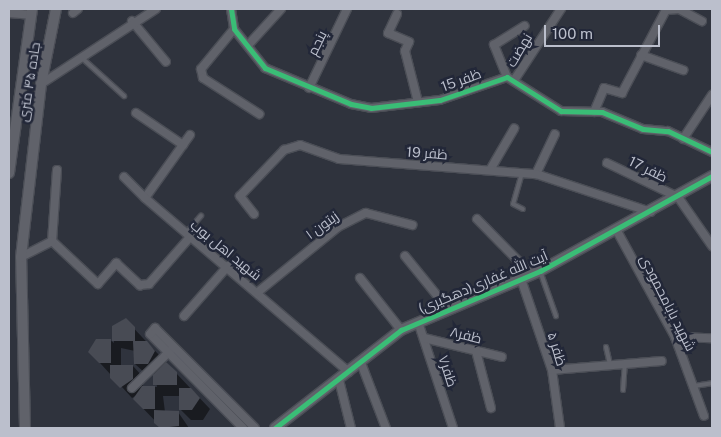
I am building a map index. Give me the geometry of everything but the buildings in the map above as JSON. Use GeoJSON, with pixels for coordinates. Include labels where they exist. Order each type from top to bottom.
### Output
{"type":"FeatureCollection","features":[{"type":"Feature","properties":{"kind":"street","name":"جاده ۴۵ متری"},"geometry":{"type":"LineString","coordinates":[[25,428],[21,257],[41,84],[56,9]]}},
{"type":"Feature","properties":{"kind":"street"},"geometry":{"type":"LineString","coordinates":[[41,84],[132,21],[156,9]]}},
{"type":"Feature","properties":{"kind":"street"},"geometry":{"type":"LineString","coordinates":[[230,9],[234,29],[201,69],[203,78],[259,114]]}},
{"type":"Feature","properties":{"kind":"street"},"geometry":{"type":"LineString","coordinates":[[250,43],[281,9]]}},
{"type":"Feature","properties":{"kind":"street","name":"پنجم"},"geometry":{"type":"LineString","coordinates":[[309,88],[347,9]]}},
{"type":"Feature","properties":{"kind":"street","name":"نهضت"},"geometry":{"type":"LineString","coordinates":[[511,78],[559,10]]}},
{"type":"Feature","properties":{"kind":"street"},"geometry":{"type":"LineString","coordinates":[[594,112],[604,88],[622,93],[666,10],[679,10],[702,21]]}},
{"type":"Feature","properties":{"kind":"street","name":"جاده ۴۵ متری"},"geometry":{"type":"LineString","coordinates":[[9,173],[10,151],[31,12]]}},
{"type":"Feature","properties":{"kind":"street"},"geometry":{"type":"LineString","coordinates":[[9,13],[31,12]]}},
{"type":"Feature","properties":{"kind":"street"},"geometry":{"type":"LineString","coordinates":[[396,14],[388,33],[409,42],[405,51],[418,102]]}},
{"type":"Feature","properties":{"kind":"street"},"geometry":{"type":"LineString","coordinates":[[132,21],[166,62]]}},
{"type":"Feature","properties":{"kind":"street"},"geometry":{"type":"LineString","coordinates":[[525,26],[494,45],[511,78],[561,111],[594,112],[683,139],[712,152]]}},
{"type":"Feature","properties":{"kind":"street","name":"ظفر 15"},"geometry":{"type":"LineString","coordinates":[[234,29],[250,43],[265,68],[309,88],[371,108],[453,97],[511,78]]}},
{"type":"Feature","properties":{"kind":"street"},"geometry":{"type":"LineString","coordinates":[[641,55],[683,70]]}},
{"type":"Feature","properties":{"kind":"street"},"geometry":{"type":"LineString","coordinates":[[683,139],[712,95]]}},
{"type":"Feature","properties":{"kind":"street"},"geometry":{"type":"LineString","coordinates":[[136,112],[183,145]]}},
{"type":"Feature","properties":{"kind":"street"},"geometry":{"type":"LineString","coordinates":[[490,170],[514,129]]}},
{"type":"Feature","properties":{"kind":"street"},"geometry":{"type":"LineString","coordinates":[[536,174],[555,134]]}},
{"type":"Feature","properties":{"kind":"street"},"geometry":{"type":"LineString","coordinates":[[145,198],[190,135]]}},
{"type":"Feature","properties":{"kind":"street","name":"ظفر 19"},"geometry":{"type":"LineString","coordinates":[[254,214],[240,196],[294,146],[340,159],[536,174],[652,212]]}},
{"type":"Feature","properties":{"kind":"street","name":"ظفر 17"},"geometry":{"type":"LineString","coordinates":[[607,163],[678,197]]}},
{"type":"Feature","properties":{"kind":"street"},"geometry":{"type":"LineString","coordinates":[[52,242],[57,170]]}},
{"type":"Feature","properties":{"kind":"street","name":"شهید اهل بوب"},"geometry":{"type":"LineString","coordinates":[[124,177],[145,198],[228,266],[349,372]]}},
{"type":"Feature","properties":{"kind":"street","name":"آیت الله غفاری(دهگیری)"},"geometry":{"type":"LineString","coordinates":[[275,428],[362,363],[402,330],[536,273],[652,212],[712,177]]}},
{"type":"Feature","properties":{"kind":"street"},"geometry":{"type":"LineString","coordinates":[[678,197],[712,246]]}},
{"type":"Feature","properties":{"kind":"street","name":"زیتون ۱"},"geometry":{"type":"LineString","coordinates":[[258,292],[338,227],[366,213],[412,225]]}},
{"type":"Feature","properties":{"kind":"street"},"geometry":{"type":"LineString","coordinates":[[477,219],[536,273]]}},
{"type":"Feature","properties":{"kind":"street","name":"شهید بابامحمودی"},"geometry":{"type":"LineString","coordinates":[[617,231],[674,337],[704,416]]}},
{"type":"Feature","properties":{"kind":"street"},"geometry":{"type":"LineString","coordinates":[[52,242],[98,284],[116,263],[140,285],[149,284],[188,235]]}},
{"type":"Feature","properties":{"kind":"street"},"geometry":{"type":"LineString","coordinates":[[21,257],[52,242]]}},
{"type":"Feature","properties":{"kind":"street"},"geometry":{"type":"LineString","coordinates":[[405,256],[448,309]]}},
{"type":"Feature","properties":{"kind":"street"},"geometry":{"type":"LineString","coordinates":[[184,316],[228,266]]}},
{"type":"Feature","properties":{"kind":"street"},"geometry":{"type":"LineString","coordinates":[[360,278],[402,330]]}},
{"type":"Feature","properties":{"kind":"street","name":"ظفر ۵"},"geometry":{"type":"LineString","coordinates":[[521,280],[552,370],[560,428]]}},
{"type":"Feature","properties":{"kind":"street","name":"ظفر۷"},"geometry":{"type":"LineString","coordinates":[[418,322],[453,428]]}},
{"type":"Feature","properties":{"kind":"street"},"geometry":{"type":"LineString","coordinates":[[674,337],[712,338]]}},
{"type":"Feature","properties":{"kind":"street","name":"ظفر۸"},"geometry":{"type":"LineString","coordinates":[[424,338],[502,357]]}},
{"type":"Feature","properties":{"kind":"street"},"geometry":{"type":"LineString","coordinates":[[132,388],[171,350]]}},
{"type":"Feature","properties":{"kind":"street"},"geometry":{"type":"LineString","coordinates":[[171,350],[243,428]]}},
{"type":"Feature","properties":{"kind":"street"},"geometry":{"type":"LineString","coordinates":[[171,350],[256,428]]}},
{"type":"Feature","properties":{"kind":"street"},"geometry":{"type":"LineString","coordinates":[[476,351],[491,408]]}},
{"type":"Feature","properties":{"kind":"street"},"geometry":{"type":"LineString","coordinates":[[552,370],[662,361]]}},
{"type":"Feature","properties":{"kind":"street"},"geometry":{"type":"LineString","coordinates":[[362,363],[386,428]]}},
{"type":"Feature","properties":{"kind":"street"},"geometry":{"type":"LineString","coordinates":[[339,380],[351,428]]}},
{"type":"Feature","properties":{"kind":"lane"},"geometry":{"type":"LineString","coordinates":[[80,56],[124,96]]}},
{"type":"Feature","properties":{"kind":"lane"},"geometry":{"type":"LineString","coordinates":[[522,173],[513,204],[523,209]]}},
{"type":"Feature","properties":{"kind":"lane"},"geometry":{"type":"LineString","coordinates":[[188,235],[201,216]]}},
{"type":"Feature","properties":{"kind":"lane"},"geometry":{"type":"LineString","coordinates":[[536,273],[556,316]]}},
{"type":"Feature","properties":{"kind":"lane"},"geometry":{"type":"LineString","coordinates":[[606,347],[610,364]]}},
{"type":"Feature","properties":{"kind":"lane"},"geometry":{"type":"LineString","coordinates":[[623,390],[625,363]]}},
{"type":"Feature","properties":{"kind":"lane"},"geometry":{"type":"LineString","coordinates":[[694,386],[712,383]]}},
{"type":"Feature","properties":{"kind":"cycle path"},"geometry":{"type":"LineString","coordinates":[[231,9],[234,29],[265,68],[351,104],[371,108],[440,100],[507,77],[561,111],[602,112],[643,129],[668,131],[712,152]]}},
{"type":"Feature","properties":{"kind":"cycle path"},"geometry":{"type":"LineString","coordinates":[[275,428],[401,330],[540,271],[712,176]]}}]}
